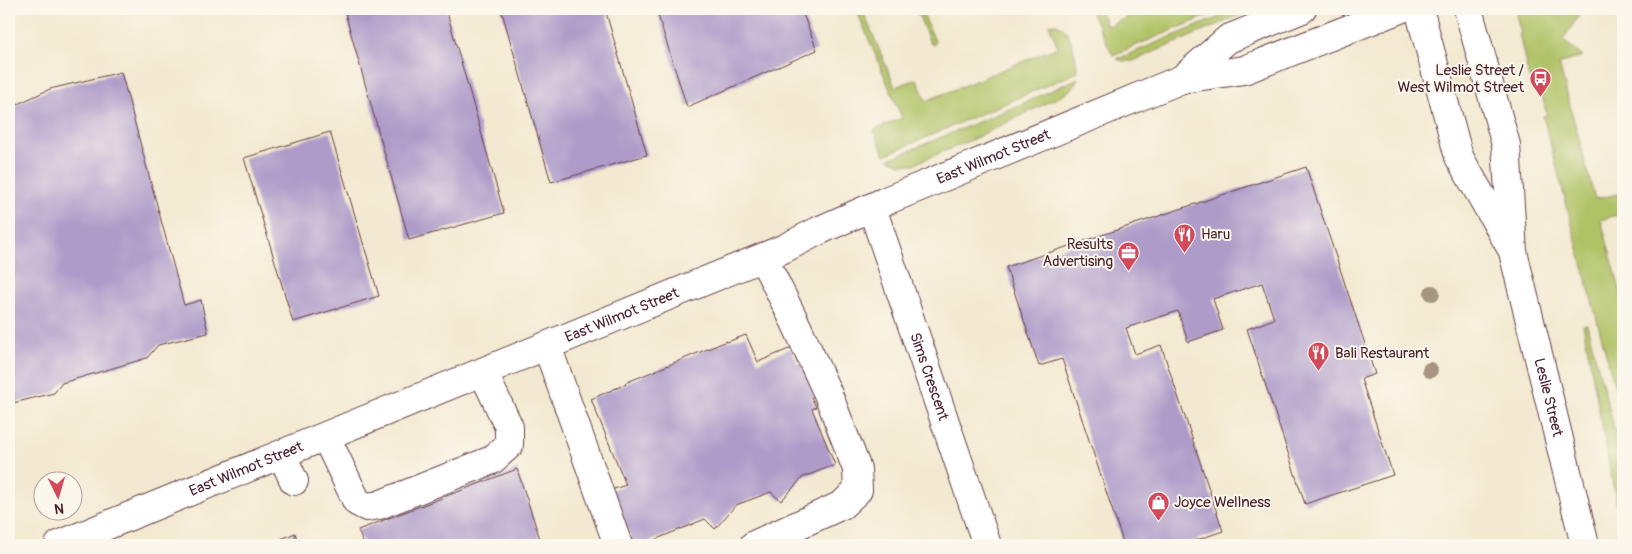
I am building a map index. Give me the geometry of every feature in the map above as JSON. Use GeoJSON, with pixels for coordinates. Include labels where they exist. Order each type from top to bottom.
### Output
{"type":"FeatureCollection","features":[{"type":"Feature","properties":{"kind":"street","name":"East Wilmot Street"},"geometry":{"type":"LineString","coordinates":[[1182,79],[1228,39],[1302,9]]}},
{"type":"Feature","properties":{"kind":"street","name":"East Wilmot Street"},"geometry":{"type":"LineString","coordinates":[[59,545],[762,258],[818,231],[1182,79],[1244,70],[1400,9]]}},
{"type":"Feature","properties":{"kind":"street","name":"Leslie Street"},"geometry":{"type":"LineString","coordinates":[[1419,9],[1459,157],[1513,252]]}},
{"type":"Feature","properties":{"kind":"street","name":"Leslie Street"},"geometry":{"type":"LineString","coordinates":[[1468,9],[1506,144],[1513,252],[1586,544]]}},
{"type":"Feature","properties":{"kind":"street","name":"Sims Crescent"},"geometry":{"type":"LineString","coordinates":[[872,208],[987,545]]}},
{"type":"Feature","properties":{"kind":"street"},"geometry":{"type":"LineString","coordinates":[[754,545],[842,505],[858,490],[857,469],[828,394],[794,320],[762,258]]}},
{"type":"Feature","properties":{"kind":"street"},"geometry":{"type":"LineString","coordinates":[[547,346],[618,545]]}},
{"type":"Feature","properties":{"kind":"street"},"geometry":{"type":"LineString","coordinates":[[326,437],[357,502],[367,507],[379,505],[492,460],[509,445],[509,427],[484,372]]}},
{"type":"Feature","properties":{"kind":"street"},"geometry":{"type":"LineString","coordinates":[[282,455],[294,481]]}},
{"type":"Feature","properties":{"kind":"green space"},"geometry":{"type":"Polygon","coordinates":[[[856,9],[862,9],[895,87],[917,79],[926,101],[1058,47],[1049,24],[1057,24],[1067,33],[1074,49],[1078,72],[885,155],[874,131],[902,118],[856,9]]]}},
{"type":"Feature","properties":{"kind":"green space"},"geometry":{"type":"Polygon","coordinates":[[[916,9],[921,9],[935,41],[934,45],[930,43],[916,9]]]}},
{"type":"Feature","properties":{"kind":"green space"},"geometry":{"type":"Polygon","coordinates":[[[1091,9],[1100,9],[1107,26],[1148,9],[1224,9],[1113,55],[1091,9]]]}},
{"type":"Feature","properties":{"kind":"green space"},"geometry":{"type":"Polygon","coordinates":[[[1239,9],[1255,9],[1133,61],[1117,59],[1239,9]]]}},
{"type":"Feature","properties":{"kind":"green space"},"geometry":{"type":"Polygon","coordinates":[[[1517,9],[1583,9],[1563,40],[1582,56],[1559,64],[1595,199],[1618,194],[1623,211],[1623,213],[1601,220],[1623,300],[1623,418],[1543,116],[1547,115],[1537,77],[1529,78],[1519,34],[1521,33],[1516,15],[1517,9]]]}},
{"type":"Feature","properties":{"kind":"green space"},"geometry":{"type":"Polygon","coordinates":[[[1078,78],[1073,87],[1065,94],[971,140],[914,164],[900,164],[889,159],[1026,102],[1078,78]]]}},
{"type":"Feature","properties":{"kind":"green space"},"geometry":{"type":"Polygon","coordinates":[[[1583,325],[1587,325],[1623,462],[1623,538],[1583,325]]]}},
{"type":"Feature","properties":{"kind":"building"},"geometry":{"type":"Polygon","coordinates":[[[344,9],[446,9],[504,213],[409,240],[344,9]]]}},
{"type":"Feature","properties":{"kind":"building"},"geometry":{"type":"Polygon","coordinates":[[[501,9],[605,9],[647,155],[551,182],[501,9]]]}},
{"type":"Feature","properties":{"kind":"building"},"geometry":{"type":"Polygon","coordinates":[[[656,9],[801,9],[817,50],[687,107],[656,9]]]}},
{"type":"Feature","properties":{"kind":"building"},"geometry":{"type":"Polygon","coordinates":[[[121,72],[184,305],[201,300],[208,333],[158,345],[147,358],[62,383],[54,393],[9,404],[9,108],[50,89],[121,72]]]}},
{"type":"Feature","properties":{"kind":"building"},"geometry":{"type":"Polygon","coordinates":[[[330,132],[379,296],[293,322],[244,158],[330,132]]]}},
{"type":"Feature","properties":{"kind":"building"},"geometry":{"type":"Polygon","coordinates":[[[1306,167],[1375,374],[1361,379],[1393,475],[1305,504],[1247,329],[1274,319],[1262,283],[1213,299],[1223,330],[1188,342],[1178,311],[1126,328],[1135,354],[1161,345],[1223,531],[1182,545],[1124,545],[1062,359],[1039,366],[1006,267],[1306,167]]]}},
{"type":"Feature","properties":{"kind":"building"},"geometry":{"type":"Polygon","coordinates":[[[746,335],[758,362],[791,348],[798,364],[801,362],[815,395],[811,397],[816,407],[812,409],[835,465],[803,477],[781,501],[771,492],[736,505],[715,529],[705,519],[642,545],[634,545],[611,490],[626,485],[591,399],[625,383],[746,335]]]}},
{"type":"Feature","properties":{"kind":"building"},"geometry":{"type":"Polygon","coordinates":[[[517,469],[542,545],[364,545],[358,530],[517,469]]]}},
{"type":"Feature","properties":{"kind":"building"},"geometry":{"type":"Polygon","coordinates":[[[295,533],[299,545],[267,545],[295,533]]]}},
{"type":"Feature","properties":{"kind":"place","name":"Leslie Street / West Wilmot Street"},"geometry":{"type":"Point","coordinates":[1540,98]}},
{"type":"Feature","properties":{"kind":"place","name":"Haru"},"geometry":{"type":"Point","coordinates":[1185,253]}},
{"type":"Feature","properties":{"kind":"place","name":"Results Advertising"},"geometry":{"type":"Point","coordinates":[1129,272]}},
{"type":"Feature","properties":{"kind":"place","name":"Bali Restaurant"},"geometry":{"type":"Point","coordinates":[1319,372]}},
{"type":"Feature","properties":{"kind":"place","name":"Joyce Wellness"},"geometry":{"type":"Point","coordinates":[1158,521]}}]}
